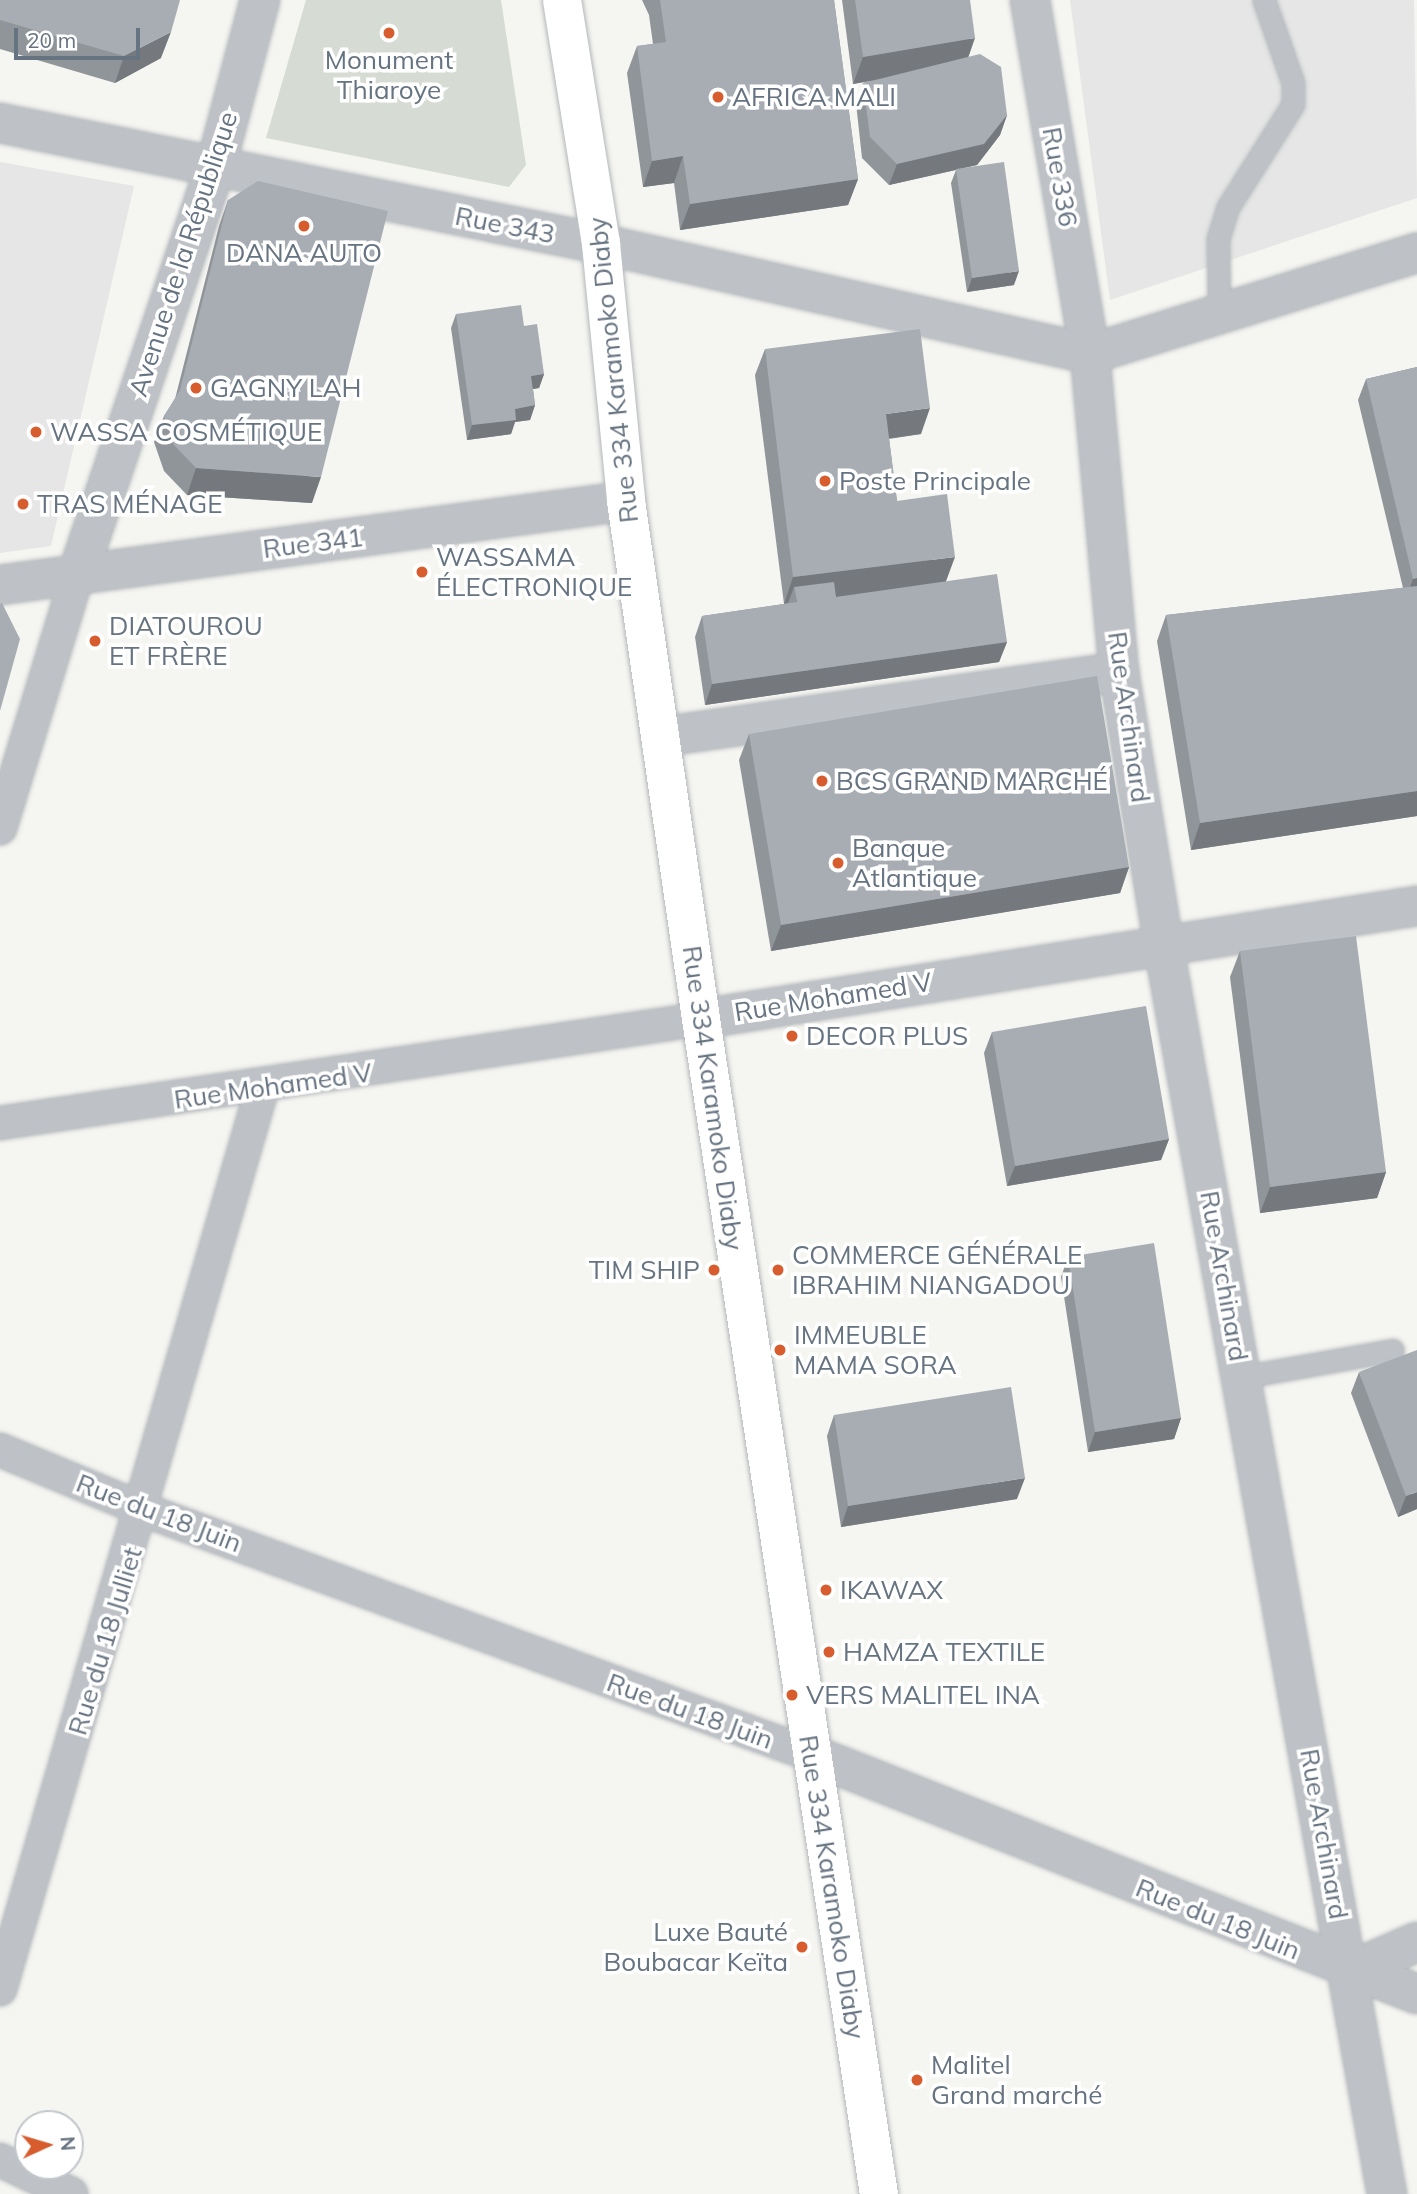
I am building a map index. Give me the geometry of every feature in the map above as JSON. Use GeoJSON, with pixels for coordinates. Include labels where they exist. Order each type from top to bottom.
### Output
{"type":"FeatureCollection","features":[{"type":"Feature","properties":{"kind":"main road","name":"Rue 334 Karamoko Diaby"},"geometry":{"type":"LineString","coordinates":[[562,0],[601,244],[626,502],[701,1019],[879,2194]]}},
{"type":"Feature","properties":{"kind":"street","name":"Avenue de la République"},"geometry":{"type":"LineString","coordinates":[[0,828],[78,573],[215,169],[260,0]]}},
{"type":"Feature","properties":{"kind":"street","name":"Rue 336"},"geometry":{"type":"LineString","coordinates":[[1030,0],[1090,354]]}},
{"type":"Feature","properties":{"kind":"street","name":"Rue 343"},"geometry":{"type":"LineString","coordinates":[[0,124],[601,244],[1090,354]]}},
{"type":"Feature","properties":{"kind":"street"},"geometry":{"type":"LineString","coordinates":[[1090,354],[1417,253]]}},
{"type":"Feature","properties":{"kind":"street","name":"Rue Archinard"},"geometry":{"type":"LineString","coordinates":[[1090,354],[1119,672],[1163,943],[1387,2194]]}},
{"type":"Feature","properties":{"kind":"street","name":"Rue 341"},"geometry":{"type":"LineString","coordinates":[[0,585],[626,502]]}},
{"type":"Feature","properties":{"kind":"street"},"geometry":{"type":"LineString","coordinates":[[660,737],[1119,672]]}},
{"type":"Feature","properties":{"kind":"street","name":"Rue Mohamed V"},"geometry":{"type":"LineString","coordinates":[[0,1123],[262,1089],[1163,943],[1417,906]]}},
{"type":"Feature","properties":{"kind":"street","name":"Rue du 18 Julliet"},"geometry":{"type":"LineString","coordinates":[[0,1989],[144,1510],[262,1089]]}},
{"type":"Feature","properties":{"kind":"street","name":"Rue du 18 Juin"},"geometry":{"type":"LineString","coordinates":[[0,1450],[144,1510],[812,1755],[1349,1972],[1417,1994]]}},
{"type":"Feature","properties":{"kind":"street"},"geometry":{"type":"LineString","coordinates":[[1349,1972],[1417,1942]]}},
{"type":"Feature","properties":{"kind":"street"},"geometry":{"type":"LineString","coordinates":[[0,2161],[71,2194]]}},
{"type":"Feature","properties":{"kind":"lane"},"geometry":{"type":"LineString","coordinates":[[1220,314],[1218,239],[1228,207],[1293,104],[1293,83],[1264,0]]}},
{"type":"Feature","properties":{"kind":"lane"},"geometry":{"type":"LineString","coordinates":[[1242,1377],[1393,1350]]}},
{"type":"Feature","properties":{"kind":"shaded area"},"geometry":{"type":"Polygon","coordinates":[[[306,0],[501,0],[526,165],[509,187],[266,138],[306,0]]]}},
{"type":"Feature","properties":{"kind":"shaded area"},"geometry":{"type":"Polygon","coordinates":[[[1070,0],[1414,0],[1417,198],[1110,300],[1070,0]]]}},
{"type":"Feature","properties":{"kind":"shaded area"},"geometry":{"type":"Polygon","coordinates":[[[0,162],[134,186],[51,546],[0,553],[0,162]]]}},
{"type":"Feature","properties":{"kind":"building"},"geometry":{"type":"Polygon","coordinates":[[[0,0],[180,0],[171,32],[124,56],[0,20],[0,0]]]}},
{"type":"Feature","properties":{"kind":"building"},"geometry":{"type":"Polygon","coordinates":[[[660,0],[834,0],[858,179],[690,204],[683,156],[652,161],[637,46],[666,42],[660,0]]]}},
{"type":"Feature","properties":{"kind":"building"},"geometry":{"type":"Polygon","coordinates":[[[855,0],[970,0],[975,38],[863,57],[855,0]]]}},
{"type":"Feature","properties":{"kind":"building"},"geometry":{"type":"Polygon","coordinates":[[[980,54],[1001,67],[1007,115],[984,144],[897,164],[870,137],[863,83],[980,54]]]}},
{"type":"Feature","properties":{"kind":"building"},"geometry":{"type":"Polygon","coordinates":[[[1004,162],[1019,271],[972,278],[956,169],[1004,162]]]}},
{"type":"Feature","properties":{"kind":"building"},"geometry":{"type":"Polygon","coordinates":[[[258,181],[388,211],[321,477],[196,468],[174,445],[164,416],[180,390],[228,200],[258,181]]]}},
{"type":"Feature","properties":{"kind":"building"},"geometry":{"type":"Polygon","coordinates":[[[521,305],[524,326],[537,324],[544,374],[531,376],[535,405],[515,409],[516,420],[472,425],[456,314],[521,305]]]}},
{"type":"Feature","properties":{"kind":"building","name":"Poste Principale"},"geometry":{"type":"Polygon","coordinates":[[[920,329],[930,408],[886,414],[897,501],[947,494],[955,557],[793,577],[765,349],[920,329]]]}},
{"type":"Feature","properties":{"kind":"building"},"geometry":{"type":"Polygon","coordinates":[[[1417,367],[1417,578],[1413,579],[1366,379],[1417,367]]]}},
{"type":"Feature","properties":{"kind":"building"},"geometry":{"type":"Polygon","coordinates":[[[997,574],[1007,642],[712,684],[702,616],[797,602],[794,587],[834,582],[836,597],[997,574]]]}},
{"type":"Feature","properties":{"kind":"building"},"geometry":{"type":"Polygon","coordinates":[[[1417,586],[1417,791],[1200,823],[1166,615],[1417,586]]]}},
{"type":"Feature","properties":{"kind":"building"},"geometry":{"type":"Polygon","coordinates":[[[2,603],[20,639],[0,711],[0,604],[2,603]]]}},
{"type":"Feature","properties":{"kind":"building"},"geometry":{"type":"Polygon","coordinates":[[[1097,676],[1129,867],[781,925],[749,734],[1097,676]]]}},
{"type":"Feature","properties":{"kind":"building"},"geometry":{"type":"Polygon","coordinates":[[[1356,936],[1386,1172],[1270,1187],[1240,951],[1356,936]]]}},
{"type":"Feature","properties":{"kind":"building"},"geometry":{"type":"Polygon","coordinates":[[[1146,1006],[1169,1139],[1015,1166],[992,1032],[1146,1006]]]}},
{"type":"Feature","properties":{"kind":"building"},"geometry":{"type":"Polygon","coordinates":[[[1154,1243],[1181,1418],[1095,1432],[1068,1257],[1154,1243]]]}},
{"type":"Feature","properties":{"kind":"building"},"geometry":{"type":"Polygon","coordinates":[[[1417,1350],[1417,1492],[1406,1496],[1359,1372],[1417,1350]]]}},
{"type":"Feature","properties":{"kind":"building"},"geometry":{"type":"Polygon","coordinates":[[[1011,1387],[1025,1478],[848,1506],[834,1415],[1011,1387]]]}},
{"type":"Feature","properties":{"kind":"place","name":"Monument Thiaroye"},"geometry":{"type":"Point","coordinates":[389,33]}},
{"type":"Feature","properties":{"kind":"place","name":"AFRICA MALI"},"geometry":{"type":"Point","coordinates":[718,97]}},
{"type":"Feature","properties":{"kind":"place","name":"DANA AUTO"},"geometry":{"type":"Point","coordinates":[304,226]}},
{"type":"Feature","properties":{"kind":"place","name":"GAGNY LAH"},"geometry":{"type":"Point","coordinates":[196,388]}},
{"type":"Feature","properties":{"kind":"place","name":"WASSA COSMÉTIQUE"},"geometry":{"type":"Point","coordinates":[36,432]}},
{"type":"Feature","properties":{"kind":"place","name":"Poste Principale"},"geometry":{"type":"Point","coordinates":[825,481]}},
{"type":"Feature","properties":{"kind":"place","name":"TRAS MÉNAGE"},"geometry":{"type":"Point","coordinates":[23,504]}},
{"type":"Feature","properties":{"kind":"place","name":"WASSAMA ÉLECTRONIQUE"},"geometry":{"type":"Point","coordinates":[422,572]}},
{"type":"Feature","properties":{"kind":"place","name":"DIATOUROU ET FRÈRE"},"geometry":{"type":"Point","coordinates":[95,641]}},
{"type":"Feature","properties":{"kind":"place","name":"BCS GRAND MARCHÉ"},"geometry":{"type":"Point","coordinates":[822,781]}},
{"type":"Feature","properties":{"kind":"place","name":"Banque Atlantique"},"geometry":{"type":"Point","coordinates":[838,863]}},
{"type":"Feature","properties":{"kind":"place","name":"DECOR PLUS"},"geometry":{"type":"Point","coordinates":[792,1036]}},
{"type":"Feature","properties":{"kind":"place","name":"TIM SHIP"},"geometry":{"type":"Point","coordinates":[714,1270]}},
{"type":"Feature","properties":{"kind":"place","name":"COMMERCE GÉNÉRALE IBRAHIM NIANGADOU"},"geometry":{"type":"Point","coordinates":[778,1270]}},
{"type":"Feature","properties":{"kind":"place","name":"IMMEUBLE MAMA SORA"},"geometry":{"type":"Point","coordinates":[780,1350]}},
{"type":"Feature","properties":{"kind":"place","name":"IKAWAX"},"geometry":{"type":"Point","coordinates":[826,1590]}},
{"type":"Feature","properties":{"kind":"place","name":"HAMZA TEXTILE"},"geometry":{"type":"Point","coordinates":[829,1652]}},
{"type":"Feature","properties":{"kind":"place","name":"VERS MALITEL INA"},"geometry":{"type":"Point","coordinates":[792,1695]}},
{"type":"Feature","properties":{"kind":"place","name":"Luxe Bauté Boubacar Keïta"},"geometry":{"type":"Point","coordinates":[802,1947]}},
{"type":"Feature","properties":{"kind":"place","name":"Malitel Grand marché"},"geometry":{"type":"Point","coordinates":[917,2080]}}]}
